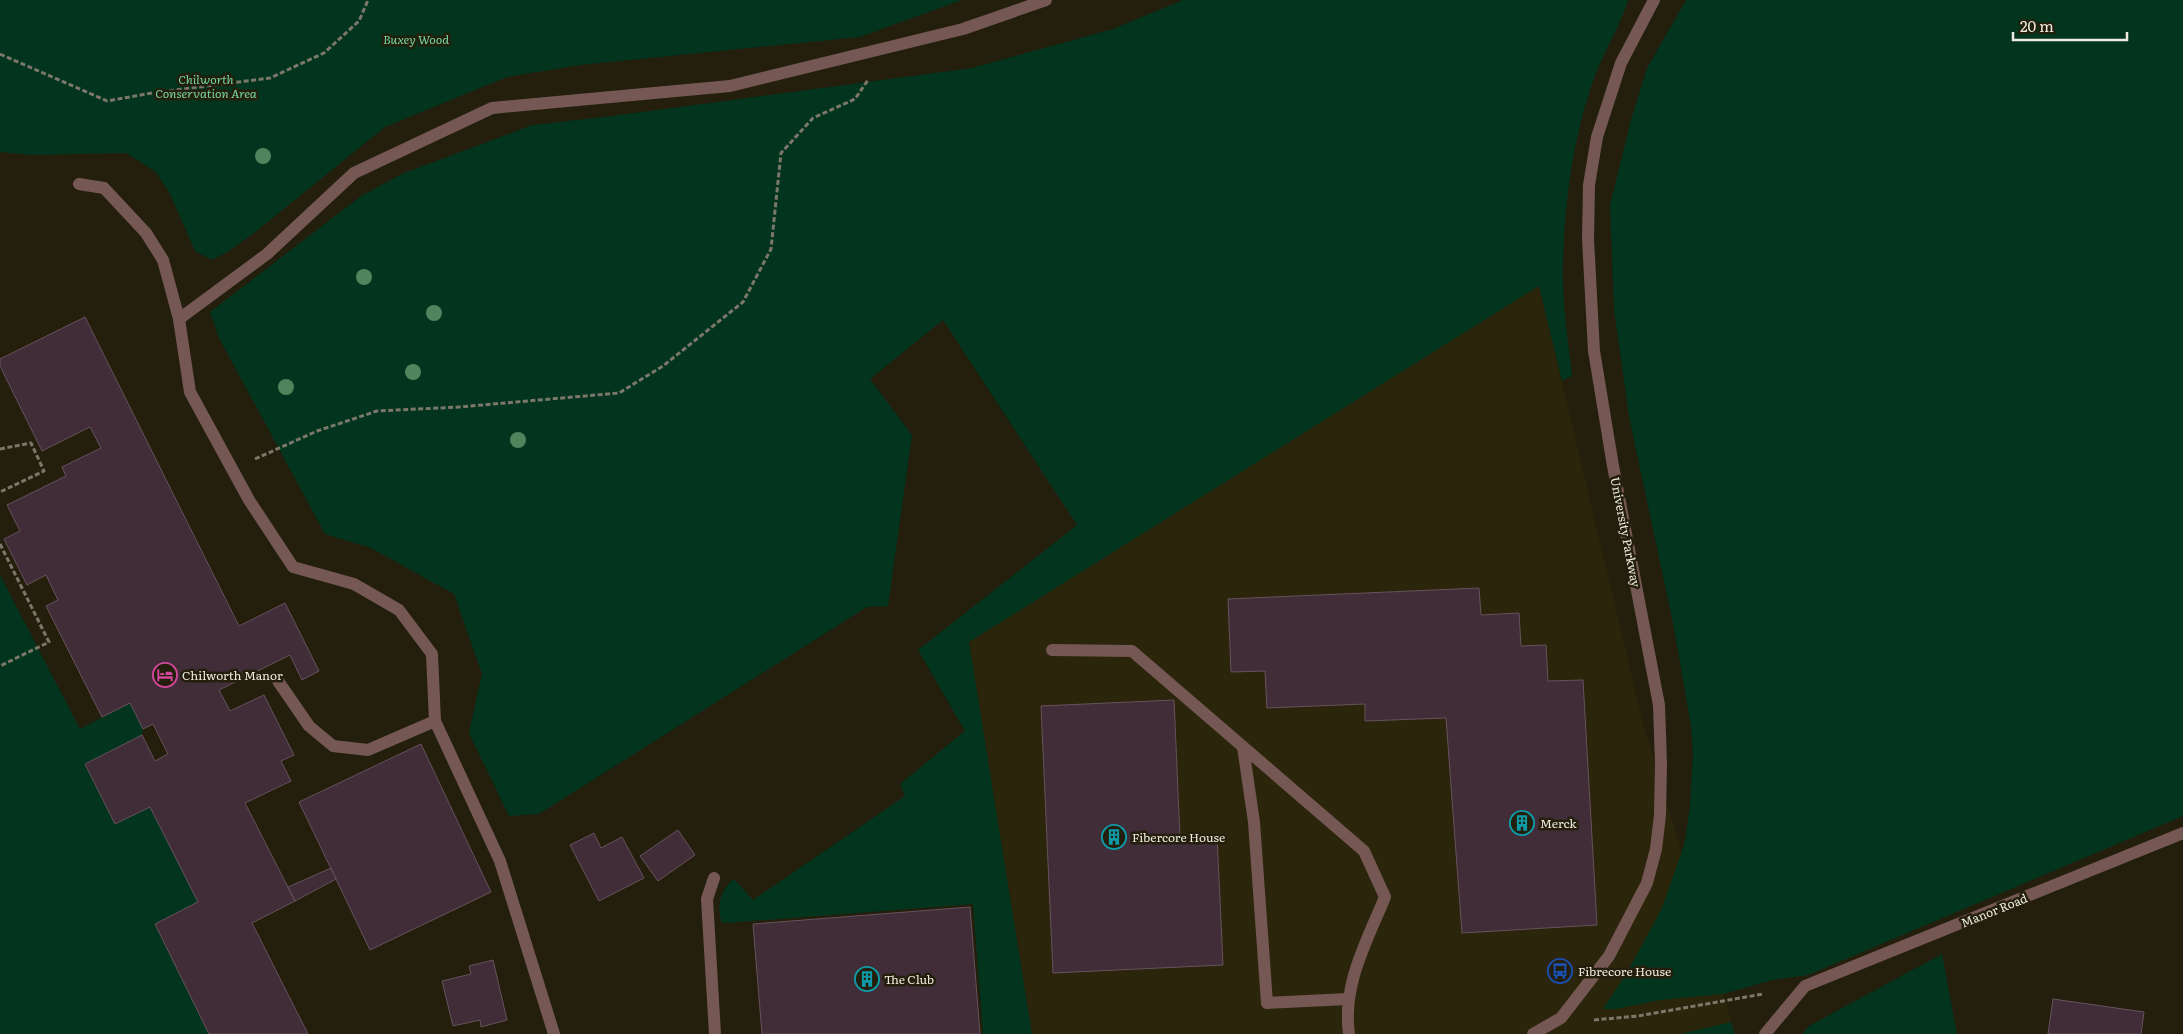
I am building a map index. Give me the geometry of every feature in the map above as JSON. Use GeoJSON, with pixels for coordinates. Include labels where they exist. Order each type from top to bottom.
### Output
{"type":"FeatureCollection","features":[{"type":"Feature","properties":{"kind":"street"},"geometry":{"type":"LineString","coordinates":[[179,319],[267,254],[354,173],[492,108],[730,86],[963,29],[1046,0]]}},
{"type":"Feature","properties":{"kind":"street","name":"University Parkway"},"geometry":{"type":"LineString","coordinates":[[1533,1034],[1561,1018],[1609,956],[1646,883],[1656,849],[1660,815],[1659,705],[1613,466],[1594,351],[1588,239],[1589,185],[1598,137],[1621,63],[1654,0]]}},
{"type":"Feature","properties":{"kind":"street"},"geometry":{"type":"LineString","coordinates":[[79,184],[104,188],[146,234],[162,260],[179,319],[190,392],[249,500],[293,567],[354,584],[399,610],[432,654],[435,722],[500,861],[554,1034]]}},
{"type":"Feature","properties":{"kind":"street"},"geometry":{"type":"LineString","coordinates":[[1052,650],[1132,651],[1364,851],[1385,897],[1355,970],[1348,999],[1349,1034]]}},
{"type":"Feature","properties":{"kind":"street"},"geometry":{"type":"LineString","coordinates":[[278,681],[309,726],[334,746],[368,750],[435,722]]}},
{"type":"Feature","properties":{"kind":"street"},"geometry":{"type":"LineString","coordinates":[[1243,747],[1254,822],[1268,1003],[1348,999]]}},
{"type":"Feature","properties":{"kind":"street","name":"Manor Road"},"geometry":{"type":"LineString","coordinates":[[1806,986],[2183,833]]}},
{"type":"Feature","properties":{"kind":"street"},"geometry":{"type":"LineString","coordinates":[[714,878],[707,899],[715,1034]]}},
{"type":"Feature","properties":{"kind":"street"},"geometry":{"type":"LineString","coordinates":[[1765,1034],[1806,986]]}},
{"type":"Feature","properties":{"kind":"path"},"geometry":{"type":"LineString","coordinates":[[0,54],[107,101],[152,93],[270,78],[324,53],[359,21],[368,0]]}},
{"type":"Feature","properties":{"kind":"path"},"geometry":{"type":"LineString","coordinates":[[232,470],[317,431],[378,411],[459,407],[619,394],[663,366],[743,302],[771,249],[781,152],[813,118],[855,99],[889,48]]}},
{"type":"Feature","properties":{"kind":"path"},"geometry":{"type":"LineString","coordinates":[[0,449],[31,443],[44,471],[0,492]]}},
{"type":"Feature","properties":{"kind":"path"},"geometry":{"type":"LineString","coordinates":[[0,544],[49,642],[0,666]]}},
{"type":"Feature","properties":{"kind":"path"},"geometry":{"type":"LineString","coordinates":[[1561,1018],[1582,1021],[1638,1016],[1806,986]]}},
{"type":"Feature","properties":{"kind":"shaded area"},"geometry":{"type":"Polygon","coordinates":[[[1539,286],[1642,719],[1735,1034],[1032,1034],[969,642],[1539,286]]]}},
{"type":"Feature","properties":{"kind":"green space","name":"Chilworth Conservation Area"},"geometry":{"type":"Polygon","coordinates":[[[0,0],[962,0],[860,37],[580,65],[507,77],[385,127],[254,233],[229,251],[212,260],[195,251],[170,194],[156,172],[126,153],[31,155],[0,152],[0,0]]]}},
{"type":"Feature","properties":{"kind":"green space"},"geometry":{"type":"Polygon","coordinates":[[[1183,0],[1628,0],[1591,87],[1584,109],[1570,176],[1565,221],[1563,294],[1572,376],[1562,381],[1539,286],[969,642],[1032,1034],[983,1034],[973,904],[726,923],[722,923],[719,911],[722,893],[734,879],[753,900],[905,796],[900,784],[965,731],[918,650],[1077,525],[943,320],[870,379],[912,435],[888,606],[867,607],[539,814],[509,816],[469,733],[482,674],[454,594],[371,548],[325,534],[219,338],[210,312],[361,196],[404,173],[533,125],[972,68],[1113,29],[1183,0]]]}},
{"type":"Feature","properties":{"kind":"green space"},"geometry":{"type":"Polygon","coordinates":[[[1686,0],[2183,0],[2183,816],[1808,975],[1773,980],[1723,994],[1660,1000],[1616,1009],[1603,1009],[1628,971],[1662,908],[1685,842],[1690,805],[1693,753],[1691,726],[1673,623],[1629,417],[1614,309],[1610,205],[1631,120],[1647,68],[1686,0]]]}},
{"type":"Feature","properties":{"kind":"green space"},"geometry":{"type":"Polygon","coordinates":[[[0,575],[80,729],[130,703],[143,729],[142,735],[85,764],[115,824],[150,807],[198,902],[155,924],[209,1034],[0,1034],[0,575]]]}},
{"type":"Feature","properties":{"kind":"green space"},"geometry":{"type":"Polygon","coordinates":[[[1942,954],[1957,1034],[1802,1034],[1809,1026],[1942,954]]]}},
{"type":"Feature","properties":{"kind":"green space"},"geometry":{"type":"Polygon","coordinates":[[[1731,1022],[1735,1034],[1680,1034],[1731,1022]]]}},
{"type":"Feature","properties":{"kind":"building","name":"Chilworth Manor"},"geometry":{"type":"Polygon","coordinates":[[[85,317],[239,626],[285,603],[319,671],[302,680],[290,655],[219,690],[230,711],[264,695],[294,755],[281,761],[291,781],[245,803],[295,901],[252,923],[308,1034],[209,1034],[155,924],[198,902],[150,807],[115,824],[85,764],[142,735],[155,761],[168,754],[153,724],[143,729],[130,703],[102,717],[46,606],[58,600],[46,575],[27,585],[4,539],[20,531],[7,505],[66,476],[62,467],[101,448],[90,427],[42,451],[0,366],[0,359],[85,317]]]}},
{"type":"Feature","properties":{"kind":"building","name":"Merck"},"geometry":{"type":"Polygon","coordinates":[[[1479,588],[1481,615],[1519,613],[1521,646],[1546,645],[1548,681],[1583,680],[1597,925],[1462,933],[1446,718],[1365,721],[1365,704],[1267,708],[1265,671],[1231,672],[1228,599],[1479,588]]]}},
{"type":"Feature","properties":{"kind":"building","name":"Fibercore House"},"geometry":{"type":"Polygon","coordinates":[[[1174,700],[1180,838],[1217,836],[1223,965],[1053,973],[1041,706],[1174,700]]]}},
{"type":"Feature","properties":{"kind":"building"},"geometry":{"type":"Polygon","coordinates":[[[421,744],[491,892],[370,950],[299,802],[421,744]]]}},
{"type":"Feature","properties":{"kind":"building"},"geometry":{"type":"Polygon","coordinates":[[[678,830],[695,855],[658,881],[640,856],[678,830]]]}},
{"type":"Feature","properties":{"kind":"building"},"geometry":{"type":"Polygon","coordinates":[[[594,833],[601,848],[622,837],[644,878],[599,901],[570,845],[594,833]]]}},
{"type":"Feature","properties":{"kind":"building"},"geometry":{"type":"Polygon","coordinates":[[[331,868],[336,879],[295,901],[288,887],[331,868]]]}},
{"type":"Feature","properties":{"kind":"building","name":"The Club"},"geometry":{"type":"Polygon","coordinates":[[[970,907],[980,1034],[762,1034],[753,924],[970,907]]]}},
{"type":"Feature","properties":{"kind":"building"},"geometry":{"type":"Polygon","coordinates":[[[493,960],[507,1020],[481,1027],[480,1020],[453,1026],[442,981],[471,974],[469,966],[493,960]]]}},
{"type":"Feature","properties":{"kind":"building"},"geometry":{"type":"Polygon","coordinates":[[[2053,999],[2144,1012],[2141,1034],[2048,1034],[2053,999]]]}},
{"type":"Feature","properties":{"kind":"place","name":"Chilworth Manor"},"geometry":{"type":"Point","coordinates":[165,675]}},
{"type":"Feature","properties":{"kind":"place","name":"Merck"},"geometry":{"type":"Point","coordinates":[1522,823]}},
{"type":"Feature","properties":{"kind":"place","name":"Fibercore House"},"geometry":{"type":"Point","coordinates":[1114,837]}},
{"type":"Feature","properties":{"kind":"place","name":"Fibrecore House"},"geometry":{"type":"Point","coordinates":[1560,971]}},
{"type":"Feature","properties":{"kind":"place","name":"The Club"},"geometry":{"type":"Point","coordinates":[867,979]}},
{"type":"Feature","properties":{"kind":"park label","name":"Buxey Wood"},"geometry":{"type":"Point","coordinates":[416,39]}}]}
